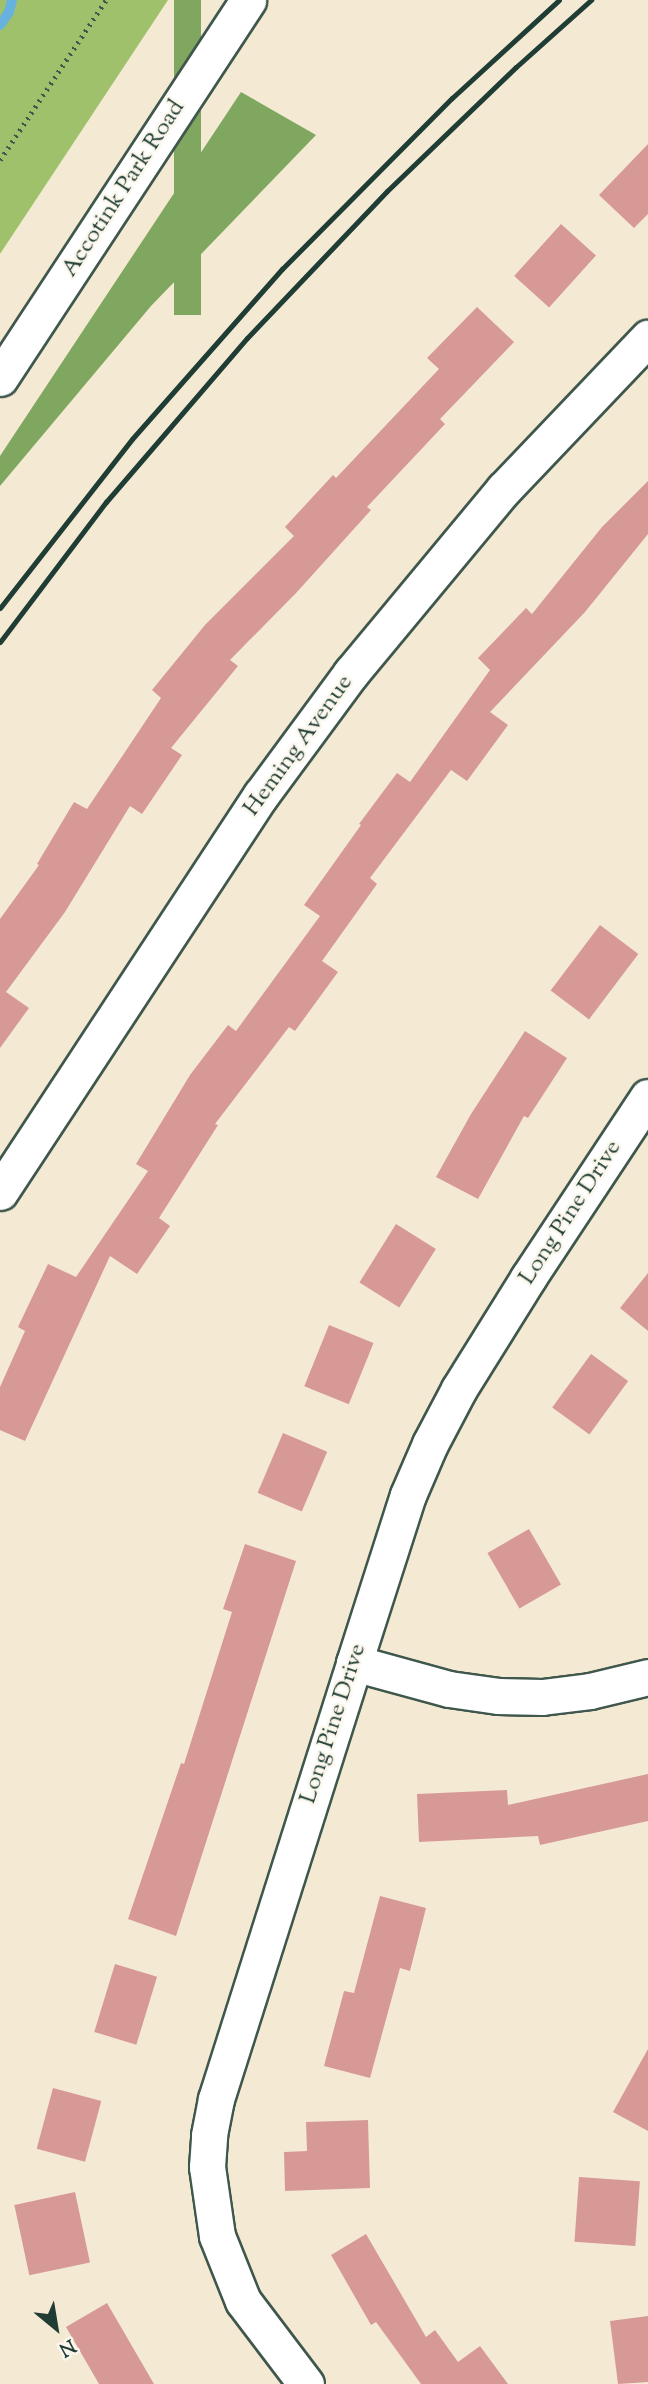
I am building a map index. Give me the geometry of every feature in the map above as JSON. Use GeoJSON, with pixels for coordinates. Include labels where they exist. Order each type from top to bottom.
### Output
{"type":"FeatureCollection","features":[{"type":"Feature","properties":{"kind":"street","name":"Accotink Park Road"},"geometry":{"type":"LineString","coordinates":[[0,378],[248,0]]}},
{"type":"Feature","properties":{"kind":"street","name":"Heming Avenue"},"geometry":{"type":"LineString","coordinates":[[0,1192],[261,795],[351,673],[504,489],[648,338]]}},
{"type":"Feature","properties":{"kind":"street","name":"Long Pine Drive"},"geometry":{"type":"LineString","coordinates":[[306,2384],[255,2320],[227,2267],[210,2198],[209,2135],[216,2099],[408,1495],[430,1444],[459,1389],[514,1300],[648,1097]]}},
{"type":"Feature","properties":{"kind":"street"},"geometry":{"type":"LineString","coordinates":[[354,1663],[449,1689],[498,1696],[542,1697],[590,1691],[648,1677]]}},
{"type":"Feature","properties":{"kind":"path"},"geometry":{"type":"LineString","coordinates":[[0,160],[106,0]]}},
{"type":"Feature","properties":{"kind":"green space"},"geometry":{"type":"Polygon","coordinates":[[[0,0],[168,0],[0,254],[0,0]]]}},
{"type":"Feature","properties":{"kind":"green space"},"geometry":{"type":"Polygon","coordinates":[[[174,0],[201,0],[201,315],[174,315],[174,0]]]}},
{"type":"Feature","properties":{"kind":"green space"},"geometry":{"type":"Polygon","coordinates":[[[241,92],[316,135],[151,306],[0,486],[0,456],[241,92]]]}},
{"type":"Feature","properties":{"kind":"building"},"geometry":{"type":"Polygon","coordinates":[[[648,144],[648,214],[634,228],[599,195],[648,144]]]}},
{"type":"Feature","properties":{"kind":"building"},"geometry":{"type":"Polygon","coordinates":[[[561,224],[596,255],[549,307],[514,276],[561,224]]]}},
{"type":"Feature","properties":{"kind":"building"},"geometry":{"type":"Polygon","coordinates":[[[477,307],[514,342],[440,419],[445,424],[367,507],[371,510],[297,592],[230,660],[238,666],[171,748],[182,755],[142,814],[130,806],[65,912],[6,992],[29,1008],[0,1048],[0,919],[39,865],[37,864],[74,802],[87,809],[161,698],[152,690],[205,625],[294,536],[285,527],[333,475],[336,478],[439,369],[427,358],[477,307]]]}},
{"type":"Feature","properties":{"kind":"building"},"geometry":{"type":"Polygon","coordinates":[[[648,481],[648,534],[585,612],[490,712],[508,725],[467,781],[451,770],[370,878],[377,884],[322,961],[338,972],[295,1031],[289,1027],[215,1124],[218,1125],[159,1218],[170,1226],[137,1274],[110,1256],[25,1441],[0,1430],[0,1387],[25,1331],[18,1327],[48,1264],[76,1277],[148,1171],[136,1164],[190,1075],[228,1025],[236,1031],[320,916],[304,905],[361,825],[359,824],[397,773],[410,782],[490,670],[478,658],[526,608],[532,614],[602,527],[648,481]]]}},
{"type":"Feature","properties":{"kind":"building"},"geometry":{"type":"Polygon","coordinates":[[[600,925],[638,954],[589,1019],[551,990],[600,925]]]}},
{"type":"Feature","properties":{"kind":"building"},"geometry":{"type":"Polygon","coordinates":[[[525,1031],[567,1058],[528,1118],[524,1116],[478,1199],[436,1177],[471,1114],[525,1031]]]}},
{"type":"Feature","properties":{"kind":"building"},"geometry":{"type":"Polygon","coordinates":[[[396,1224],[436,1249],[399,1307],[359,1283],[396,1224]]]}},
{"type":"Feature","properties":{"kind":"building"},"geometry":{"type":"Polygon","coordinates":[[[648,1273],[648,1331],[620,1308],[648,1273]]]}},
{"type":"Feature","properties":{"kind":"building"},"geometry":{"type":"Polygon","coordinates":[[[329,1325],[374,1343],[349,1404],[304,1386],[329,1325]]]}},
{"type":"Feature","properties":{"kind":"building"},"geometry":{"type":"Polygon","coordinates":[[[591,1354],[628,1381],[589,1434],[552,1407],[591,1354]]]}},
{"type":"Feature","properties":{"kind":"building"},"geometry":{"type":"Polygon","coordinates":[[[283,1433],[327,1452],[302,1512],[258,1493],[283,1433]]]}},
{"type":"Feature","properties":{"kind":"building"},"geometry":{"type":"Polygon","coordinates":[[[529,1529],[561,1584],[519,1608],[487,1553],[529,1529]]]}},
{"type":"Feature","properties":{"kind":"building"},"geometry":{"type":"Polygon","coordinates":[[[245,1544],[296,1561],[176,1936],[128,1919],[181,1763],[184,1764],[232,1612],[223,1609],[245,1544]]]}},
{"type":"Feature","properties":{"kind":"building"},"geometry":{"type":"Polygon","coordinates":[[[648,1774],[648,1821],[540,1845],[538,1836],[419,1842],[417,1794],[507,1790],[508,1805],[648,1774]]]}},
{"type":"Feature","properties":{"kind":"building"},"geometry":{"type":"Polygon","coordinates":[[[380,1896],[426,1908],[410,1971],[400,1968],[370,2078],[324,2066],[344,1991],[354,1993],[380,1896]]]}},
{"type":"Feature","properties":{"kind":"building"},"geometry":{"type":"Polygon","coordinates":[[[115,1964],[157,1977],[136,2045],[94,2032],[115,1964]]]}},
{"type":"Feature","properties":{"kind":"building"},"geometry":{"type":"Polygon","coordinates":[[[648,2049],[648,2131],[613,2112],[648,2049]]]}},
{"type":"Feature","properties":{"kind":"building"},"geometry":{"type":"Polygon","coordinates":[[[53,2088],[101,2101],[85,2162],[37,2149],[53,2088]]]}},
{"type":"Feature","properties":{"kind":"building"},"geometry":{"type":"Polygon","coordinates":[[[368,2120],[370,2188],[285,2191],[284,2152],[307,2151],[306,2122],[368,2120]]]}},
{"type":"Feature","properties":{"kind":"building"},"geometry":{"type":"Polygon","coordinates":[[[579,2177],[640,2181],[635,2246],[574,2242],[579,2177]]]}},
{"type":"Feature","properties":{"kind":"building"},"geometry":{"type":"Polygon","coordinates":[[[75,2192],[90,2262],[29,2275],[14,2205],[75,2192]]]}},
{"type":"Feature","properties":{"kind":"building"},"geometry":{"type":"Polygon","coordinates":[[[366,2234],[426,2337],[435,2330],[458,2362],[480,2346],[508,2384],[421,2384],[376,2322],[371,2325],[331,2255],[366,2234]]]}},
{"type":"Feature","properties":{"kind":"building"},"geometry":{"type":"Polygon","coordinates":[[[107,2303],[154,2384],[99,2384],[66,2327],[107,2303]]]}},
{"type":"Feature","properties":{"kind":"building"},"geometry":{"type":"Polygon","coordinates":[[[648,2316],[648,2382],[618,2384],[610,2321],[648,2316]]]}},
{"type":"Feature","properties":{"kind":"waterway"},"geometry":{"type":"LineString","coordinates":[[0,25],[9,12],[12,0]]}},
{"type":"Feature","properties":{"kind":"railway"},"geometry":{"type":"LineString","coordinates":[[0,608],[132,439],[282,269],[452,98],[559,0]]}},
{"type":"Feature","properties":{"kind":"railway"},"geometry":{"type":"LineString","coordinates":[[0,642],[106,502],[247,338],[387,191],[516,67],[591,0]]}}]}
